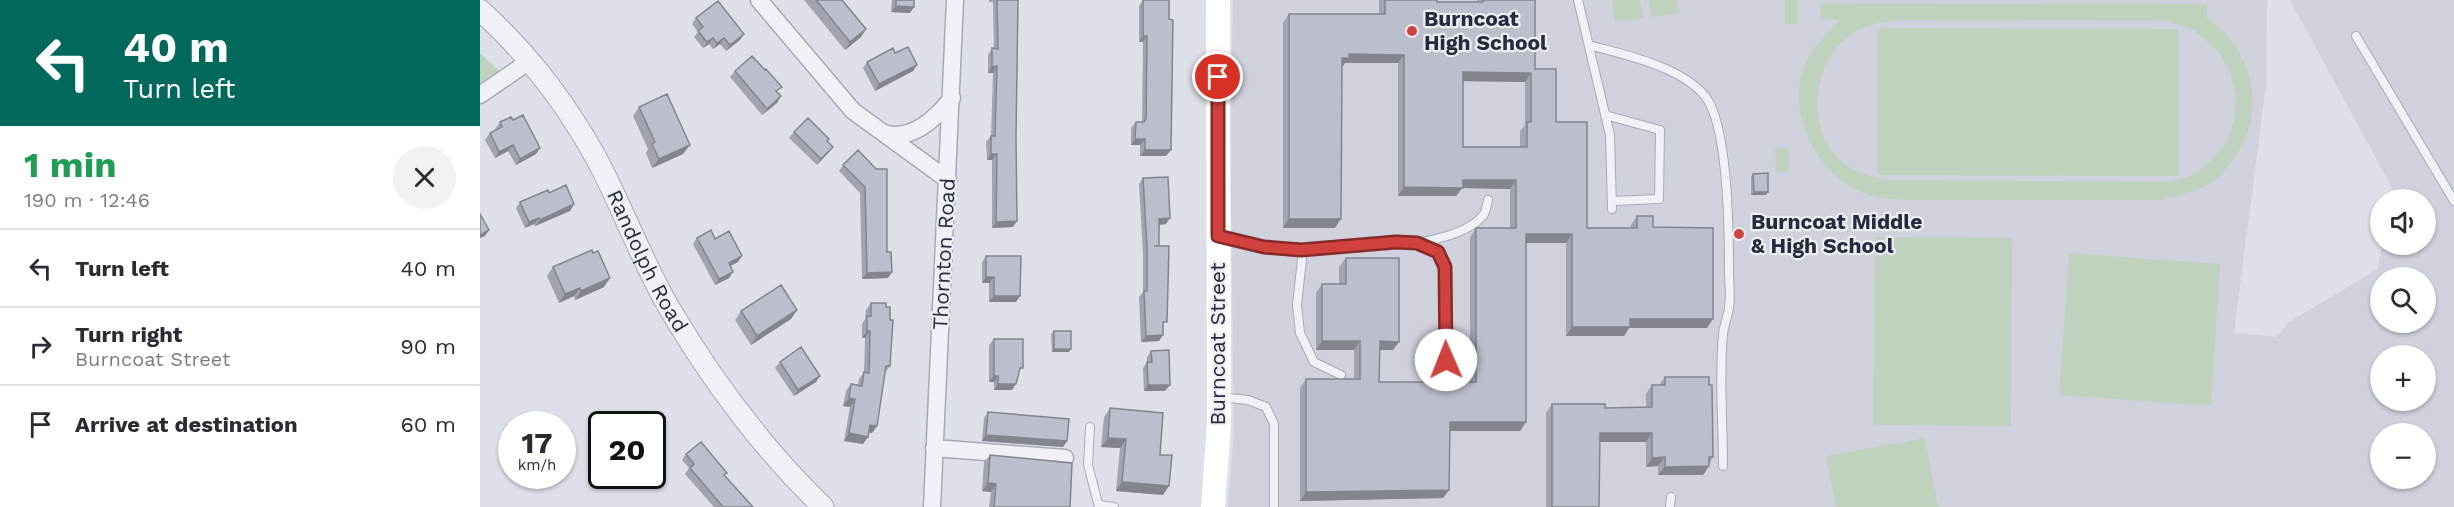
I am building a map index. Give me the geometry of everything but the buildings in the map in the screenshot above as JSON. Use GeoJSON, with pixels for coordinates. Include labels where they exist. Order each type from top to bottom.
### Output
{"type":"FeatureCollection","features":[{"type":"Feature","properties":{"kind":"main road","name":"Burncoat Street"},"geometry":{"type":"LineString","coordinates":[[1213,507],[1219,397],[1218,0]]}},
{"type":"Feature","properties":{"kind":"street"},"geometry":{"type":"LineString","coordinates":[[759,0],[853,111],[948,180]]}},
{"type":"Feature","properties":{"kind":"street","name":"Thornton Road"},"geometry":{"type":"LineString","coordinates":[[932,507],[956,0]]}},
{"type":"Feature","properties":{"kind":"street","name":"Randolph Road"},"geometry":{"type":"LineString","coordinates":[[480,10],[531,60],[582,133],[668,305],[709,370],[755,432],[823,507]]}},
{"type":"Feature","properties":{"kind":"street"},"geometry":{"type":"LineString","coordinates":[[480,95],[531,60]]}},
{"type":"Feature","properties":{"kind":"street"},"geometry":{"type":"LineString","coordinates":[[883,133],[896,134],[924,126],[936,117],[951,98]]}},
{"type":"Feature","properties":{"kind":"street"},"geometry":{"type":"LineString","coordinates":[[934,448],[1065,458]]}},
{"type":"Feature","properties":{"kind":"lane"},"geometry":{"type":"LineString","coordinates":[[1578,0],[1605,116],[1610,135],[1612,205],[1659,199],[1660,130],[1605,116]]}},
{"type":"Feature","properties":{"kind":"lane"},"geometry":{"type":"LineString","coordinates":[[2356,36],[2454,201]]}},
{"type":"Feature","properties":{"kind":"lane"},"geometry":{"type":"LineString","coordinates":[[1589,45],[1647,62],[1676,74],[1695,86],[1706,97],[1712,110],[1719,133],[1729,211],[1730,306],[1723,332],[1723,466]]}},
{"type":"Feature","properties":{"kind":"lane"},"geometry":{"type":"LineString","coordinates":[[1218,236],[1264,247],[1303,250],[1396,242],[1417,243],[1450,236],[1476,221],[1484,214],[1488,200]]}},
{"type":"Feature","properties":{"kind":"lane"},"geometry":{"type":"LineString","coordinates":[[1417,243],[1438,252],[1445,267],[1446,360]]}},
{"type":"Feature","properties":{"kind":"lane"},"geometry":{"type":"LineString","coordinates":[[1303,250],[1297,305],[1300,333],[1314,362],[1341,375]]}},
{"type":"Feature","properties":{"kind":"lane"},"geometry":{"type":"LineString","coordinates":[[1219,397],[1248,400],[1266,407],[1274,424],[1274,507]]}},
{"type":"Feature","properties":{"kind":"lane"},"geometry":{"type":"LineString","coordinates":[[1090,427],[1088,465],[1099,506],[1114,507]]}},
{"type":"Feature","properties":{"kind":"lane"},"geometry":{"type":"LineString","coordinates":[[1670,507],[1671,497]]}},
{"type":"Feature","properties":{"kind":"shaded area","name":"Burncoat Middle & High School"},"geometry":{"type":"Polygon","coordinates":[[[1233,0],[2267,0],[2266,84],[2234,333],[2277,337],[2289,322],[2370,274],[2370,333],[2436,333],[2436,267],[2378,267],[2380,255],[2436,255],[2436,189],[2393,189],[2290,0],[2454,0],[2454,507],[1228,507],[1234,431],[1230,135],[1233,0]]]}},
{"type":"Feature","properties":{"kind":"green space"},"geometry":{"type":"Polygon","coordinates":[[[1612,0],[1640,0],[1643,18],[1615,22],[1612,0]]]}},
{"type":"Feature","properties":{"kind":"green space"},"geometry":{"type":"Polygon","coordinates":[[[1649,0],[1678,0],[1679,13],[1651,17],[1649,0]]]}},
{"type":"Feature","properties":{"kind":"green space"},"geometry":{"type":"Polygon","coordinates":[[[1785,0],[1798,0],[1798,24],[1785,24],[1785,0]]]}},
{"type":"Feature","properties":{"kind":"green space"},"geometry":{"type":"Polygon","coordinates":[[[1821,3],[2207,4],[2207,18],[2222,30],[2244,61],[2250,78],[2252,115],[2239,151],[2216,179],[2193,191],[2160,200],[1906,200],[1872,195],[1852,188],[1836,176],[1823,162],[1804,127],[1799,108],[1799,89],[1803,70],[1812,51],[1840,20],[1820,19],[1821,3]],[[1899,20],[1865,27],[1840,45],[1828,61],[1821,79],[1818,99],[1819,118],[1824,137],[1834,154],[1849,167],[1884,180],[2168,182],[2191,176],[2209,162],[2226,143],[2234,122],[2236,96],[2230,72],[2218,51],[2194,30],[2167,21],[1899,20]]]}},
{"type":"Feature","properties":{"kind":"green space"},"geometry":{"type":"Polygon","coordinates":[[[1878,28],[2178,29],[2178,176],[1877,175],[1878,28]]]}},
{"type":"Feature","properties":{"kind":"green space"},"geometry":{"type":"Polygon","coordinates":[[[480,53],[500,72],[480,83],[480,53]]]}},
{"type":"Feature","properties":{"kind":"green space"},"geometry":{"type":"Polygon","coordinates":[[[1775,148],[1789,148],[1789,172],[1776,172],[1775,148]]]}},
{"type":"Feature","properties":{"kind":"green space"},"geometry":{"type":"Polygon","coordinates":[[[1875,237],[2012,238],[2011,426],[1873,425],[1875,237]]]}},
{"type":"Feature","properties":{"kind":"green space"},"geometry":{"type":"Polygon","coordinates":[[[2069,253],[2220,264],[2211,406],[2059,395],[2069,253]]]}},
{"type":"Feature","properties":{"kind":"green space"},"geometry":{"type":"Polygon","coordinates":[[[1925,438],[1938,507],[1836,507],[1826,456],[1925,438]]]}},
{"type":"Feature","properties":{"kind":"place","name":"Burncoat High School"},"geometry":{"type":"Point","coordinates":[1412,31]}},
{"type":"Feature","properties":{"kind":"place","name":"Burncoat Middle & High School"},"geometry":{"type":"Point","coordinates":[1739,234]}},
{"type":"Feature","properties":{"kind":"route"},"geometry":{"type":"LineString","coordinates":[[1218,77],[1218,236],[1264,247],[1301,250],[1335,249],[1396,242],[1417,243],[1438,252],[1445,267],[1446,360]]}}]}
